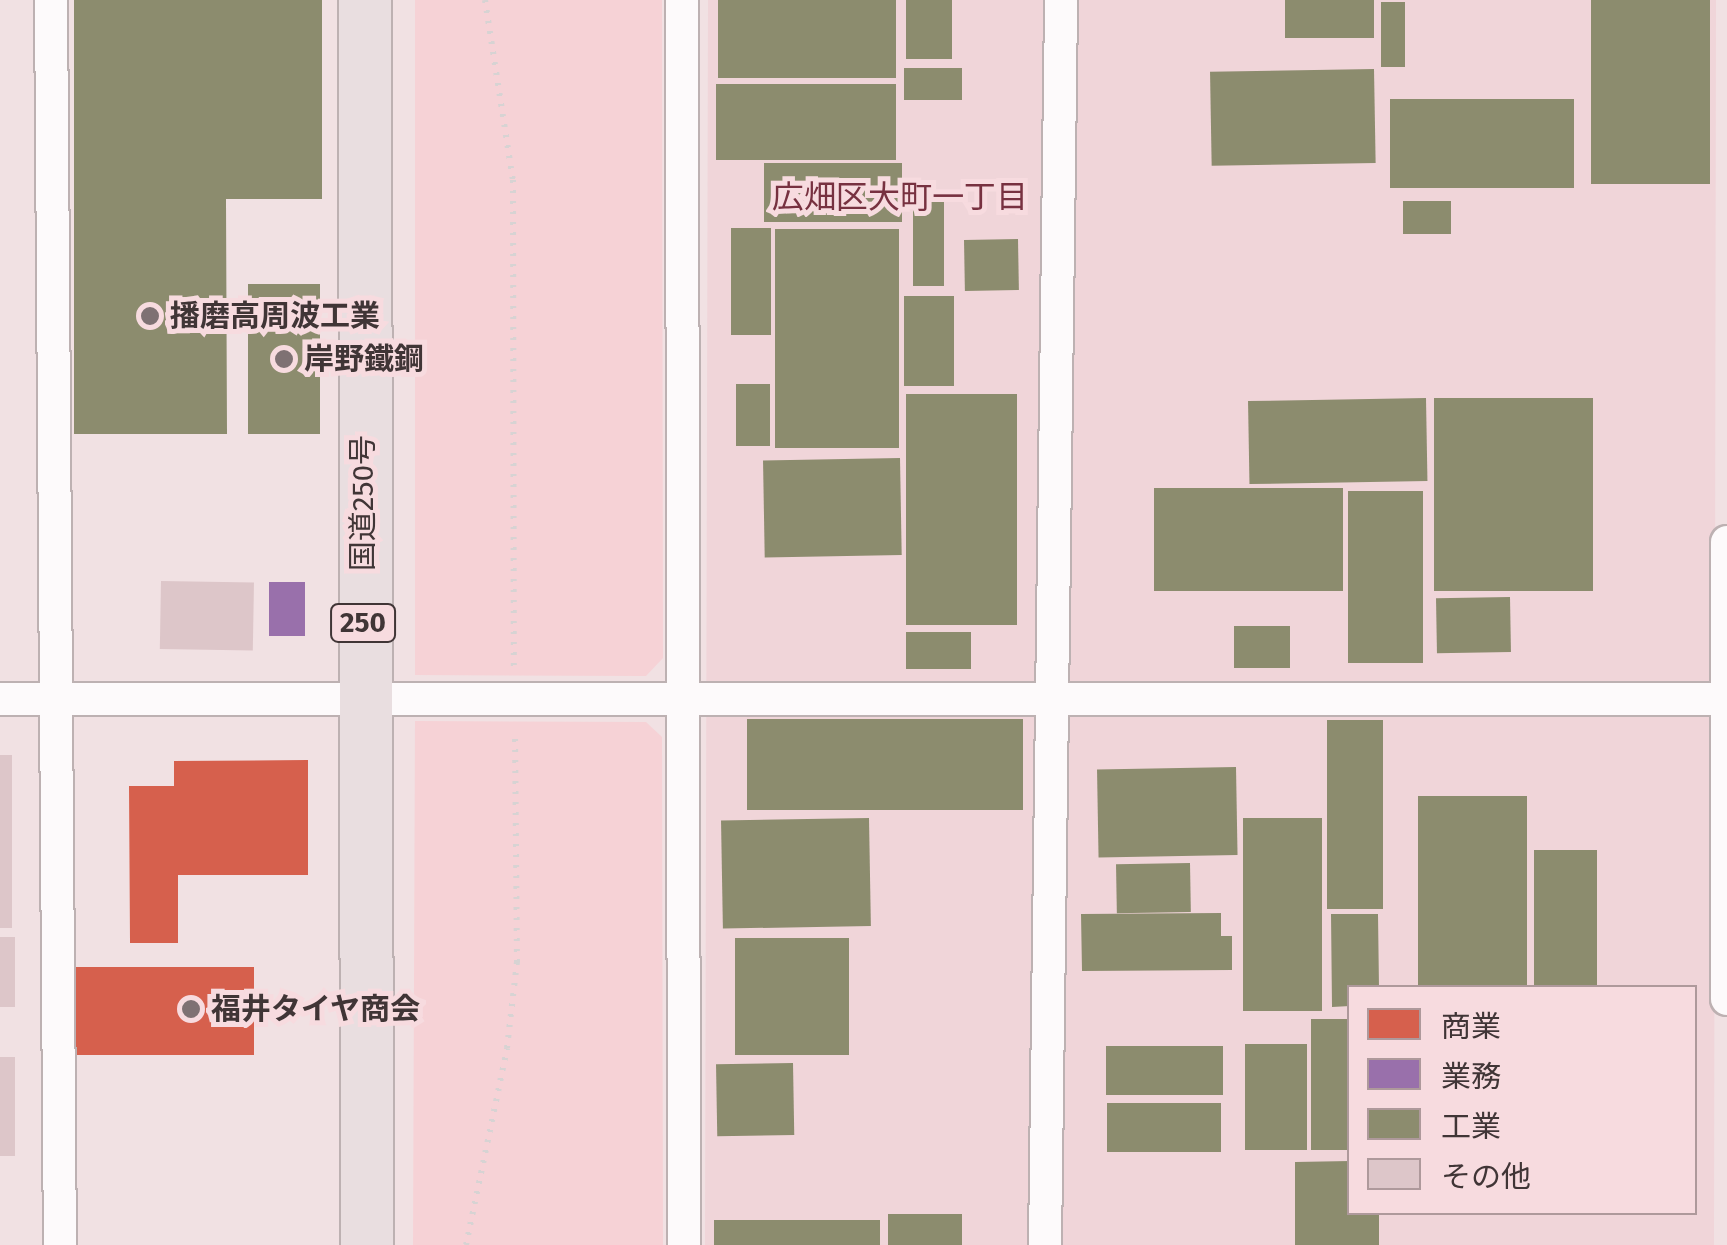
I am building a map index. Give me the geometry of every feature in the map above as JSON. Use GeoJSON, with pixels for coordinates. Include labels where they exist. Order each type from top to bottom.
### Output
{"type":"FeatureCollection","features":[{"type":"Feature","properties":{"kind":"highway","name":"国道250号"},"geometry":{"type":"LineString","coordinates":[[365,0],[363,701],[367,1245]]}},
{"type":"Feature","properties":{"kind":"street"},"geometry":{"type":"LineString","coordinates":[[50,0],[60,1245]]}},
{"type":"Feature","properties":{"kind":"street"},"geometry":{"type":"LineString","coordinates":[[682,0],[684,1245]]}},
{"type":"Feature","properties":{"kind":"street"},"geometry":{"type":"LineString","coordinates":[[1045,1245],[1061,0]]}},
{"type":"Feature","properties":{"kind":"street"},"geometry":{"type":"LineString","coordinates":[[1727,542],[1727,999]]}},
{"type":"Feature","properties":{"kind":"street"},"geometry":{"type":"LineString","coordinates":[[0,699],[1726,699]]}},
{"type":"Feature","properties":{"kind":"path"},"geometry":{"type":"LineString","coordinates":[[466,1245],[507,1048],[517,962],[513,180],[484,0]]}},
{"type":"Feature","properties":{"kind":"shaded area"},"geometry":{"type":"Polygon","coordinates":[[[415,0],[662,0],[663,658],[646,676],[415,675],[415,0]]]}},
{"type":"Feature","properties":{"kind":"shaded area"},"geometry":{"type":"Polygon","coordinates":[[[708,0],[1716,0],[1714,1245],[705,1245],[708,0]]]}},
{"type":"Feature","properties":{"kind":"shaded area"},"geometry":{"type":"Polygon","coordinates":[[[415,721],[646,722],[662,737],[663,1245],[413,1245],[415,721]]]}},
{"type":"Feature","properties":{"kind":"building: 商業"},"geometry":{"type":"Polygon","coordinates":[[[308,760],[308,875],[178,875],[178,943],[130,943],[129,786],[174,786],[174,761],[308,760]]]}},
{"type":"Feature","properties":{"kind":"building: 商業"},"geometry":{"type":"Polygon","coordinates":[[[75,967],[254,967],[254,1055],[75,1055],[75,967]]]}},
{"type":"Feature","properties":{"kind":"building: 業務"},"geometry":{"type":"Polygon","coordinates":[[[269,582],[305,582],[305,636],[269,636],[269,582]]]}},
{"type":"Feature","properties":{"kind":"building: 工業","name":"播磨高周波工業"},"geometry":{"type":"Polygon","coordinates":[[[74,0],[322,0],[322,199],[226,199],[227,434],[74,434],[74,0]]]}},
{"type":"Feature","properties":{"kind":"building: 工業"},"geometry":{"type":"Polygon","coordinates":[[[718,0],[896,0],[896,78],[718,78],[718,0]]]}},
{"type":"Feature","properties":{"kind":"building: 工業"},"geometry":{"type":"Polygon","coordinates":[[[906,0],[952,0],[952,59],[906,59],[906,0]]]}},
{"type":"Feature","properties":{"kind":"building: 工業"},"geometry":{"type":"Polygon","coordinates":[[[1285,0],[1374,0],[1374,38],[1285,38],[1285,0]]]}},
{"type":"Feature","properties":{"kind":"building: 工業"},"geometry":{"type":"Polygon","coordinates":[[[1591,0],[1710,0],[1710,184],[1591,184],[1591,0]]]}},
{"type":"Feature","properties":{"kind":"building: 工業"},"geometry":{"type":"Polygon","coordinates":[[[1381,2],[1405,2],[1405,67],[1381,67],[1381,2]]]}},
{"type":"Feature","properties":{"kind":"building: 工業"},"geometry":{"type":"Polygon","coordinates":[[[904,68],[962,68],[962,100],[904,100],[904,68]]]}},
{"type":"Feature","properties":{"kind":"building: 工業"},"geometry":{"type":"Polygon","coordinates":[[[1374,69],[1376,163],[1212,166],[1210,72],[1374,69]]]}},
{"type":"Feature","properties":{"kind":"building: 工業"},"geometry":{"type":"Polygon","coordinates":[[[716,84],[896,84],[896,160],[716,160],[716,84]]]}},
{"type":"Feature","properties":{"kind":"building: 工業"},"geometry":{"type":"Polygon","coordinates":[[[1390,99],[1574,99],[1574,188],[1390,188],[1390,99]]]}},
{"type":"Feature","properties":{"kind":"building: 工業"},"geometry":{"type":"Polygon","coordinates":[[[764,163],[902,163],[902,222],[764,222],[764,163]]]}},
{"type":"Feature","properties":{"kind":"building: 工業"},"geometry":{"type":"Polygon","coordinates":[[[913,194],[944,194],[944,286],[913,286],[913,194]]]}},
{"type":"Feature","properties":{"kind":"building: 工業"},"geometry":{"type":"Polygon","coordinates":[[[1403,201],[1451,201],[1451,234],[1403,234],[1403,201]]]}},
{"type":"Feature","properties":{"kind":"building: 工業"},"geometry":{"type":"Polygon","coordinates":[[[731,228],[771,228],[771,335],[731,335],[731,228]]]}},
{"type":"Feature","properties":{"kind":"building: 工業"},"geometry":{"type":"Polygon","coordinates":[[[775,229],[899,229],[899,448],[775,448],[775,229]]]}},
{"type":"Feature","properties":{"kind":"building: 工業"},"geometry":{"type":"Polygon","coordinates":[[[1018,239],[1019,290],[965,291],[964,240],[1018,239]]]}},
{"type":"Feature","properties":{"kind":"building: 工業","name":"岸野鐵鋼"},"geometry":{"type":"Polygon","coordinates":[[[248,284],[320,284],[320,434],[248,434],[248,284]]]}},
{"type":"Feature","properties":{"kind":"building: 工業"},"geometry":{"type":"Polygon","coordinates":[[[904,296],[954,296],[954,386],[904,386],[904,296]]]}},
{"type":"Feature","properties":{"kind":"building: 工業"},"geometry":{"type":"Polygon","coordinates":[[[736,384],[770,384],[770,446],[736,446],[736,384]]]}},
{"type":"Feature","properties":{"kind":"building: 工業"},"geometry":{"type":"Polygon","coordinates":[[[906,394],[1017,394],[1017,625],[906,625],[906,394]]]}},
{"type":"Feature","properties":{"kind":"building: 工業"},"geometry":{"type":"Polygon","coordinates":[[[1426,398],[1427,481],[1249,484],[1248,401],[1426,398]]]}},
{"type":"Feature","properties":{"kind":"building: 工業"},"geometry":{"type":"Polygon","coordinates":[[[1434,398],[1593,398],[1593,591],[1434,591],[1434,398]]]}},
{"type":"Feature","properties":{"kind":"building: 工業"},"geometry":{"type":"Polygon","coordinates":[[[900,458],[902,555],[765,557],[763,460],[900,458]]]}},
{"type":"Feature","properties":{"kind":"building: 工業"},"geometry":{"type":"Polygon","coordinates":[[[1154,488],[1343,488],[1343,591],[1154,591],[1154,488]]]}},
{"type":"Feature","properties":{"kind":"building: 工業"},"geometry":{"type":"Polygon","coordinates":[[[1348,491],[1423,491],[1423,663],[1348,663],[1348,491]]]}},
{"type":"Feature","properties":{"kind":"building: 工業"},"geometry":{"type":"Polygon","coordinates":[[[1510,597],[1511,652],[1437,653],[1436,598],[1510,597]]]}},
{"type":"Feature","properties":{"kind":"building: 工業"},"geometry":{"type":"Polygon","coordinates":[[[1234,626],[1290,626],[1290,668],[1234,668],[1234,626]]]}},
{"type":"Feature","properties":{"kind":"building: 工業"},"geometry":{"type":"Polygon","coordinates":[[[906,632],[971,632],[971,669],[906,669],[906,632]]]}},
{"type":"Feature","properties":{"kind":"building: 工業"},"geometry":{"type":"Polygon","coordinates":[[[747,719],[1023,719],[1023,810],[747,810],[747,719]]]}},
{"type":"Feature","properties":{"kind":"building: 工業"},"geometry":{"type":"Polygon","coordinates":[[[1327,720],[1383,720],[1383,909],[1327,909],[1327,720]]]}},
{"type":"Feature","properties":{"kind":"building: 工業"},"geometry":{"type":"Polygon","coordinates":[[[1236,767],[1238,855],[1099,857],[1097,769],[1236,767]]]}},
{"type":"Feature","properties":{"kind":"building: 工業"},"geometry":{"type":"Polygon","coordinates":[[[1418,796],[1527,796],[1527,985],[1418,985],[1418,796]]]}},
{"type":"Feature","properties":{"kind":"building: 工業"},"geometry":{"type":"Polygon","coordinates":[[[869,818],[871,926],[723,929],[721,821],[869,818]]]}},
{"type":"Feature","properties":{"kind":"building: 工業"},"geometry":{"type":"Polygon","coordinates":[[[1243,818],[1322,818],[1322,1011],[1243,1011],[1243,818]]]}},
{"type":"Feature","properties":{"kind":"building: 工業"},"geometry":{"type":"Polygon","coordinates":[[[1534,850],[1597,850],[1597,985],[1534,985],[1534,850]]]}},
{"type":"Feature","properties":{"kind":"building: 工業"},"geometry":{"type":"Polygon","coordinates":[[[1190,863],[1191,912],[1117,913],[1116,864],[1190,863]]]}},
{"type":"Feature","properties":{"kind":"building: 工業"},"geometry":{"type":"Polygon","coordinates":[[[1221,913],[1221,936],[1232,936],[1232,970],[1082,971],[1081,914],[1221,913]]]}},
{"type":"Feature","properties":{"kind":"building: 工業"},"geometry":{"type":"Polygon","coordinates":[[[1331,914],[1378,914],[1379,985],[1347,985],[1347,1006],[1332,1007],[1331,914]]]}},
{"type":"Feature","properties":{"kind":"building: 工業"},"geometry":{"type":"Polygon","coordinates":[[[735,938],[849,938],[849,1055],[735,1055],[735,938]]]}},
{"type":"Feature","properties":{"kind":"building: 工業"},"geometry":{"type":"Polygon","coordinates":[[[1311,1019],[1347,1019],[1347,1150],[1311,1150],[1311,1019]]]}},
{"type":"Feature","properties":{"kind":"building: 工業"},"geometry":{"type":"Polygon","coordinates":[[[1245,1044],[1307,1044],[1307,1150],[1245,1150],[1245,1044]]]}},
{"type":"Feature","properties":{"kind":"building: 工業"},"geometry":{"type":"Polygon","coordinates":[[[1106,1046],[1223,1046],[1223,1095],[1106,1095],[1106,1046]]]}},
{"type":"Feature","properties":{"kind":"building: 工業"},"geometry":{"type":"Polygon","coordinates":[[[793,1063],[794,1135],[717,1136],[716,1064],[793,1063]]]}},
{"type":"Feature","properties":{"kind":"building: 工業"},"geometry":{"type":"Polygon","coordinates":[[[1107,1103],[1221,1103],[1221,1152],[1107,1152],[1107,1103]]]}},
{"type":"Feature","properties":{"kind":"building: 工業"},"geometry":{"type":"Polygon","coordinates":[[[1347,1161],[1347,1215],[1379,1215],[1379,1245],[1295,1245],[1295,1162],[1347,1161]]]}},
{"type":"Feature","properties":{"kind":"building: 工業"},"geometry":{"type":"Polygon","coordinates":[[[888,1214],[962,1214],[962,1245],[888,1245],[888,1214]]]}},
{"type":"Feature","properties":{"kind":"building: 工業"},"geometry":{"type":"Polygon","coordinates":[[[714,1220],[880,1220],[880,1245],[714,1245],[714,1220]]]}},
{"type":"Feature","properties":{"kind":"building: その他"},"geometry":{"type":"Polygon","coordinates":[[[161,581],[254,583],[253,651],[160,649],[161,581]]]}},
{"type":"Feature","properties":{"kind":"building: その他"},"geometry":{"type":"Polygon","coordinates":[[[0,755],[12,755],[12,928],[0,928],[0,755]]]}},
{"type":"Feature","properties":{"kind":"building: その他"},"geometry":{"type":"Polygon","coordinates":[[[0,937],[15,937],[15,1007],[0,1007],[0,937]]]}},
{"type":"Feature","properties":{"kind":"building: その他"},"geometry":{"type":"Polygon","coordinates":[[[0,1057],[15,1057],[15,1156],[0,1156],[0,1057]]]}},
{"type":"Feature","properties":{"kind":"place","name":"播磨高周波工業"},"geometry":{"type":"Point","coordinates":[150,316]}},
{"type":"Feature","properties":{"kind":"place","name":"岸野鐵鋼"},"geometry":{"type":"Point","coordinates":[284,359]}},
{"type":"Feature","properties":{"kind":"place","name":"福井タイヤ商会"},"geometry":{"type":"Point","coordinates":[191,1009]}},
{"type":"Feature","properties":{"kind":"district","name":"広畑区大町一丁目"},"geometry":{"type":"Point","coordinates":[900,197]}}]}
